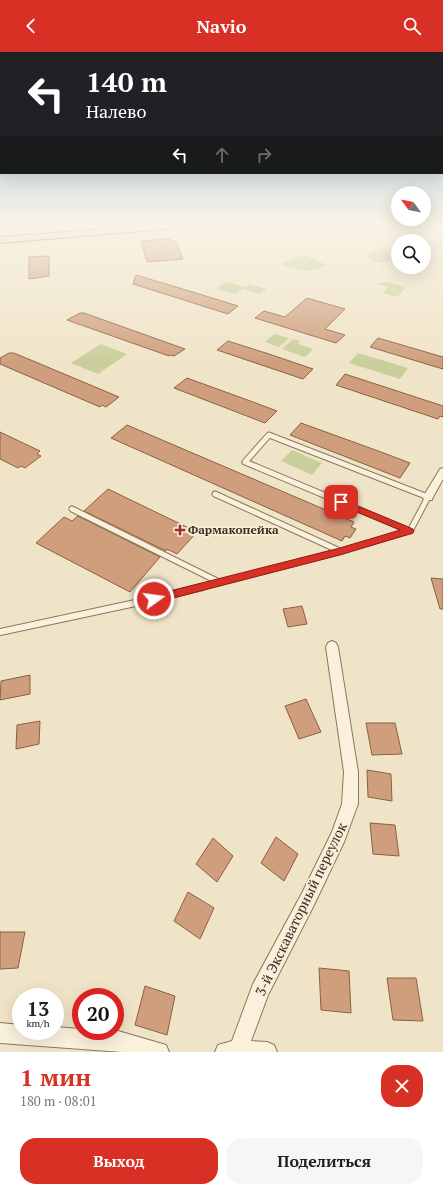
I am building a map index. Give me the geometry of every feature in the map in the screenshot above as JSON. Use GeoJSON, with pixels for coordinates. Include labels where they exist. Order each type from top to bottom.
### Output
{"type":"FeatureCollection","features":[{"type":"Feature","properties":{"kind":"street"},"geometry":{"type":"LineString","coordinates":[[428,497],[443,471]]}},
{"type":"Feature","properties":{"kind":"street","name":"3-й Экскаваторный переулок"},"geometry":{"type":"LineString","coordinates":[[232,1051],[260,991],[308,899],[338,836],[350,804],[351,772],[332,647]]}},
{"type":"Feature","properties":{"kind":"street"},"geometry":{"type":"LineString","coordinates":[[0,1033],[118,1041],[159,1052]]}},
{"type":"Feature","properties":{"kind":"street"},"geometry":{"type":"LineString","coordinates":[[232,1051],[266,1052]]}},
{"type":"Feature","properties":{"kind":"lane"},"geometry":{"type":"LineString","coordinates":[[0,632],[154,599],[340,551],[410,531],[428,497],[269,435],[245,462],[410,531]]}},
{"type":"Feature","properties":{"kind":"lane"},"geometry":{"type":"LineString","coordinates":[[215,494],[340,551]]}},
{"type":"Feature","properties":{"kind":"lane"},"geometry":{"type":"LineString","coordinates":[[72,510],[219,582]]}},
{"type":"Feature","properties":{"kind":"green space"},"geometry":{"type":"Polygon","coordinates":[[[226,282],[246,287],[249,284],[267,289],[260,294],[243,289],[236,294],[216,289],[226,282]]]}},
{"type":"Feature","properties":{"kind":"green space"},"geometry":{"type":"Polygon","coordinates":[[[386,282],[406,287],[397,297],[383,293],[388,287],[376,284],[386,282]]]}},
{"type":"Feature","properties":{"kind":"green space"},"geometry":{"type":"Polygon","coordinates":[[[274,334],[289,338],[279,347],[265,342],[274,334]]]}},
{"type":"Feature","properties":{"kind":"green space"},"geometry":{"type":"Polygon","coordinates":[[[293,339],[300,341],[298,344],[313,349],[305,357],[282,349],[293,339]]]}},
{"type":"Feature","properties":{"kind":"green space"},"geometry":{"type":"Polygon","coordinates":[[[101,344],[127,354],[98,374],[71,363],[101,344]]]}},
{"type":"Feature","properties":{"kind":"green space"},"geometry":{"type":"Polygon","coordinates":[[[358,353],[408,368],[400,379],[349,363],[358,353]]]}},
{"type":"Feature","properties":{"kind":"green space"},"geometry":{"type":"Polygon","coordinates":[[[292,450],[322,463],[312,475],[281,461],[292,450]]]}},
{"type":"Feature","properties":{"kind":"building"},"geometry":{"type":"Polygon","coordinates":[[[29,270],[49,270],[49,276],[29,279],[29,270]]]}},
{"type":"Feature","properties":{"kind":"building"},"geometry":{"type":"Polygon","coordinates":[[[136,275],[238,306],[228,314],[133,284],[136,275]]]}},
{"type":"Feature","properties":{"kind":"building"},"geometry":{"type":"Polygon","coordinates":[[[307,298],[345,309],[325,329],[345,335],[336,343],[255,318],[264,311],[285,317],[307,298]]]}},
{"type":"Feature","properties":{"kind":"building"},"geometry":{"type":"Polygon","coordinates":[[[80,313],[84,313],[185,349],[174,356],[169,356],[67,320],[80,313]]]}},
{"type":"Feature","properties":{"kind":"building"},"geometry":{"type":"Polygon","coordinates":[[[378,338],[443,357],[443,369],[370,347],[378,338]]]}},
{"type":"Feature","properties":{"kind":"building"},"geometry":{"type":"Polygon","coordinates":[[[228,341],[313,369],[303,379],[217,350],[228,341]]]}},
{"type":"Feature","properties":{"kind":"building"},"geometry":{"type":"Polygon","coordinates":[[[9,353],[14,353],[119,397],[106,407],[102,405],[100,407],[0,364],[0,358],[9,353]]]}},
{"type":"Feature","properties":{"kind":"building"},"geometry":{"type":"Polygon","coordinates":[[[345,374],[443,406],[443,417],[440,416],[438,419],[336,385],[345,374]]]}},
{"type":"Feature","properties":{"kind":"building"},"geometry":{"type":"Polygon","coordinates":[[[187,378],[277,411],[265,423],[174,388],[187,378]]]}},
{"type":"Feature","properties":{"kind":"building"},"geometry":{"type":"Polygon","coordinates":[[[301,423],[410,463],[400,478],[290,435],[301,423]]]}},
{"type":"Feature","properties":{"kind":"building"},"geometry":{"type":"Polygon","coordinates":[[[127,425],[354,522],[351,527],[356,529],[350,538],[345,536],[342,541],[111,438],[127,425]]]}},
{"type":"Feature","properties":{"kind":"building"},"geometry":{"type":"Polygon","coordinates":[[[0,432],[40,451],[37,454],[41,456],[25,468],[21,466],[18,468],[0,459],[0,432]]]}},
{"type":"Feature","properties":{"kind":"building"},"geometry":{"type":"Polygon","coordinates":[[[108,489],[197,532],[177,554],[167,549],[166,551],[84,511],[108,489]]]}},
{"type":"Feature","properties":{"kind":"building"},"geometry":{"type":"Polygon","coordinates":[[[78,516],[160,557],[130,592],[36,543],[64,517],[72,521],[78,516]]]}},
{"type":"Feature","properties":{"kind":"building"},"geometry":{"type":"Polygon","coordinates":[[[431,578],[443,579],[443,609],[440,609],[431,578]]]}},
{"type":"Feature","properties":{"kind":"building"},"geometry":{"type":"Polygon","coordinates":[[[302,606],[307,624],[288,627],[283,609],[302,606]]]}},
{"type":"Feature","properties":{"kind":"building"},"geometry":{"type":"Polygon","coordinates":[[[30,675],[30,694],[0,700],[1,681],[30,675]]]}},
{"type":"Feature","properties":{"kind":"building"},"geometry":{"type":"Polygon","coordinates":[[[306,699],[321,732],[299,739],[285,706],[306,699]]]}},
{"type":"Feature","properties":{"kind":"building"},"geometry":{"type":"Polygon","coordinates":[[[40,721],[39,744],[16,749],[17,725],[40,721]]]}},
{"type":"Feature","properties":{"kind":"building"},"geometry":{"type":"Polygon","coordinates":[[[366,723],[395,723],[402,754],[372,755],[366,723]]]}},
{"type":"Feature","properties":{"kind":"building"},"geometry":{"type":"Polygon","coordinates":[[[367,770],[391,774],[392,801],[368,797],[367,770]]]}},
{"type":"Feature","properties":{"kind":"building"},"geometry":{"type":"Polygon","coordinates":[[[370,823],[395,825],[399,856],[373,854],[370,823]]]}},
{"type":"Feature","properties":{"kind":"building"},"geometry":{"type":"Polygon","coordinates":[[[276,837],[298,854],[284,881],[261,863],[276,837]]]}},
{"type":"Feature","properties":{"kind":"building"},"geometry":{"type":"Polygon","coordinates":[[[213,838],[233,856],[217,882],[196,864],[213,838]]]}},
{"type":"Feature","properties":{"kind":"building"},"geometry":{"type":"Polygon","coordinates":[[[188,892],[214,908],[200,939],[174,921],[188,892]]]}},
{"type":"Feature","properties":{"kind":"building"},"geometry":{"type":"Polygon","coordinates":[[[0,932],[25,932],[18,968],[0,969],[0,932]]]}},
{"type":"Feature","properties":{"kind":"building"},"geometry":{"type":"Polygon","coordinates":[[[319,968],[349,971],[351,1013],[321,1010],[319,968]]]}},
{"type":"Feature","properties":{"kind":"building"},"geometry":{"type":"Polygon","coordinates":[[[387,978],[416,978],[423,1021],[393,1020],[387,978]]]}},
{"type":"Feature","properties":{"kind":"building"},"geometry":{"type":"Polygon","coordinates":[[[145,986],[175,996],[167,1035],[135,1025],[145,986]]]}},
{"type":"Feature","properties":{"kind":"place","name":"Фармакопейка"},"geometry":{"type":"Point","coordinates":[180,530]}},
{"type":"Feature","properties":{"kind":"route"},"geometry":{"type":"LineString","coordinates":[[154,599],[340,551],[410,531],[341,502]]}}]}
